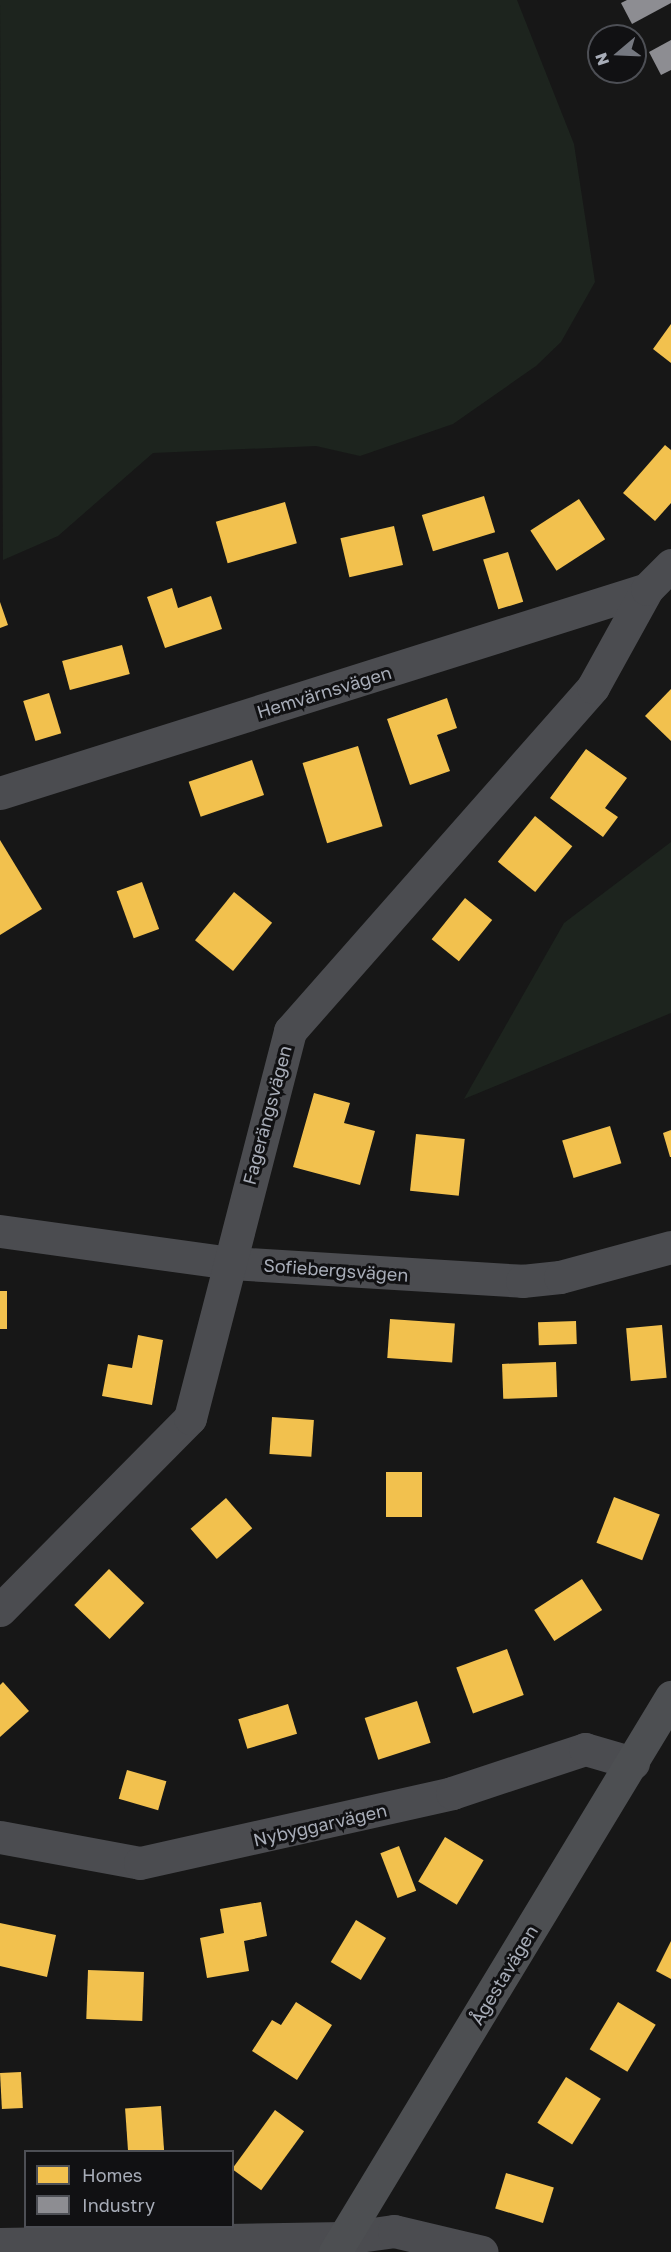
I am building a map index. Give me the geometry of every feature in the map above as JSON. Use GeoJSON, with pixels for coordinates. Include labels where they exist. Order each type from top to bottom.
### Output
{"type":"FeatureCollection","features":[{"type":"Feature","properties":{"kind":"main road","name":"Ågestavägen"},"geometry":{"type":"LineString","coordinates":[[340,2245],[633,1764],[671,1697]]}},
{"type":"Feature","properties":{"kind":"street","name":"Fagerängsvägen"},"geometry":{"type":"LineString","coordinates":[[0,1610],[190,1418],[290,1030],[593,687],[647,589],[671,565]]}},
{"type":"Feature","properties":{"kind":"street","name":"Hemvärnsvägen"},"geometry":{"type":"LineString","coordinates":[[0,793],[647,589]]}},
{"type":"Feature","properties":{"kind":"street","name":"Sofiebergsvägen"},"geometry":{"type":"LineString","coordinates":[[0,1231],[231,1263],[522,1281],[560,1277],[671,1247]]}},
{"type":"Feature","properties":{"kind":"street","name":"Nybyggarvägen"},"geometry":{"type":"LineString","coordinates":[[0,1837],[150,1862],[452,1793],[585,1749],[633,1764]]}},
{"type":"Feature","properties":{"kind":"street"},"geometry":{"type":"LineString","coordinates":[[0,2244],[340,2245],[394,2231],[482,2252]]}},
{"type":"Feature","properties":{"kind":"shaded area"},"geometry":{"type":"Polygon","coordinates":[[[0,0],[517,0],[574,144],[595,282],[561,342],[536,366],[453,424],[360,456],[316,446],[153,453],[58,536],[3,560],[0,0]]]}},
{"type":"Feature","properties":{"kind":"shaded area"},"geometry":{"type":"Polygon","coordinates":[[[671,842],[671,1013],[464,1099],[564,923],[671,842]]]}},
{"type":"Feature","properties":{"kind":"building: Homes"},"geometry":{"type":"Polygon","coordinates":[[[671,324],[671,363],[653,349],[671,324]]]}},
{"type":"Feature","properties":{"kind":"building: Homes"},"geometry":{"type":"Polygon","coordinates":[[[665,445],[671,450],[671,503],[655,521],[623,493],[665,445]]]}},
{"type":"Feature","properties":{"kind":"building: Homes"},"geometry":{"type":"Polygon","coordinates":[[[484,496],[495,532],[433,551],[422,515],[484,496]]]}},
{"type":"Feature","properties":{"kind":"building: Homes"},"geometry":{"type":"Polygon","coordinates":[[[579,499],[605,539],[556,571],[530,531],[579,499]]]}},
{"type":"Feature","properties":{"kind":"building: Homes"},"geometry":{"type":"Polygon","coordinates":[[[285,502],[297,543],[228,563],[216,522],[285,502]]]}},
{"type":"Feature","properties":{"kind":"building: Homes"},"geometry":{"type":"Polygon","coordinates":[[[394,526],[403,565],[349,577],[340,538],[394,526]]]}},
{"type":"Feature","properties":{"kind":"building: Homes"},"geometry":{"type":"Polygon","coordinates":[[[508,552],[523,602],[498,609],[483,560],[508,552]]]}},
{"type":"Feature","properties":{"kind":"building: Homes"},"geometry":{"type":"Polygon","coordinates":[[[172,588],[178,608],[211,596],[222,629],[165,648],[147,597],[172,588]]]}},
{"type":"Feature","properties":{"kind":"building: Homes"},"geometry":{"type":"Polygon","coordinates":[[[0,602],[8,625],[0,628],[0,602]]]}},
{"type":"Feature","properties":{"kind":"building: Homes"},"geometry":{"type":"Polygon","coordinates":[[[122,645],[130,674],[70,690],[62,661],[122,645]]]}},
{"type":"Feature","properties":{"kind":"building: Homes"},"geometry":{"type":"Polygon","coordinates":[[[671,689],[671,741],[645,716],[671,689]]]}},
{"type":"Feature","properties":{"kind":"building: Homes"},"geometry":{"type":"Polygon","coordinates":[[[49,693],[61,733],[35,741],[23,701],[49,693]]]}},
{"type":"Feature","properties":{"kind":"building: Homes"},"geometry":{"type":"Polygon","coordinates":[[[447,698],[457,728],[437,735],[450,771],[410,785],[387,719],[447,698]]]}},
{"type":"Feature","properties":{"kind":"building: Homes"},"geometry":{"type":"Polygon","coordinates":[[[358,746],[383,826],[327,843],[303,763],[358,746]]]}},
{"type":"Feature","properties":{"kind":"building: Homes"},"geometry":{"type":"Polygon","coordinates":[[[586,749],[627,778],[605,808],[618,817],[603,837],[550,798],[586,749]]]}},
{"type":"Feature","properties":{"kind":"building: Homes"},"geometry":{"type":"Polygon","coordinates":[[[252,760],[264,795],[201,817],[189,782],[252,760]]]}},
{"type":"Feature","properties":{"kind":"building: Homes"},"geometry":{"type":"Polygon","coordinates":[[[535,816],[572,846],[535,892],[498,862],[535,816]]]}},
{"type":"Feature","properties":{"kind":"building: Homes"},"geometry":{"type":"Polygon","coordinates":[[[0,840],[42,909],[0,935],[0,840]]]}},
{"type":"Feature","properties":{"kind":"building: Homes"},"geometry":{"type":"Polygon","coordinates":[[[142,882],[159,929],[134,938],[117,891],[142,882]]]}},
{"type":"Feature","properties":{"kind":"building: Homes"},"geometry":{"type":"Polygon","coordinates":[[[234,892],[272,923],[233,971],[195,940],[234,892]]]}},
{"type":"Feature","properties":{"kind":"building: Homes"},"geometry":{"type":"Polygon","coordinates":[[[465,898],[492,920],[459,961],[432,939],[465,898]]]}},
{"type":"Feature","properties":{"kind":"building: Homes"},"geometry":{"type":"Polygon","coordinates":[[[314,1093],[350,1103],[344,1123],[375,1131],[360,1185],[293,1167],[314,1093]]]}},
{"type":"Feature","properties":{"kind":"building: Homes"},"geometry":{"type":"Polygon","coordinates":[[[610,1126],[621,1163],[574,1178],[562,1141],[610,1126]]]}},
{"type":"Feature","properties":{"kind":"building: Homes"},"geometry":{"type":"Polygon","coordinates":[[[671,1130],[671,1157],[670,1157],[663,1133],[671,1130]]]}},
{"type":"Feature","properties":{"kind":"building: Homes"},"geometry":{"type":"Polygon","coordinates":[[[416,1134],[465,1139],[459,1196],[410,1191],[416,1134]]]}},
{"type":"Feature","properties":{"kind":"building: Homes"},"geometry":{"type":"Polygon","coordinates":[[[0,1291],[7,1291],[7,1329],[0,1329],[0,1291]]]}},
{"type":"Feature","properties":{"kind":"building: Homes"},"geometry":{"type":"Polygon","coordinates":[[[390,1319],[455,1324],[452,1362],[387,1358],[390,1319]]]}},
{"type":"Feature","properties":{"kind":"building: Homes"},"geometry":{"type":"Polygon","coordinates":[[[576,1321],[577,1344],[539,1345],[538,1322],[576,1321]]]}},
{"type":"Feature","properties":{"kind":"building: Homes"},"geometry":{"type":"Polygon","coordinates":[[[662,1325],[667,1378],[631,1381],[626,1328],[662,1325]]]}},
{"type":"Feature","properties":{"kind":"building: Homes"},"geometry":{"type":"Polygon","coordinates":[[[138,1335],[163,1340],[152,1405],[102,1396],[108,1364],[132,1368],[138,1335]]]}},
{"type":"Feature","properties":{"kind":"building: Homes"},"geometry":{"type":"Polygon","coordinates":[[[556,1362],[557,1397],[503,1399],[502,1364],[556,1362]]]}},
{"type":"Feature","properties":{"kind":"building: Homes"},"geometry":{"type":"Polygon","coordinates":[[[272,1417],[314,1420],[311,1457],[269,1454],[272,1417]]]}},
{"type":"Feature","properties":{"kind":"building: Homes"},"geometry":{"type":"Polygon","coordinates":[[[386,1472],[422,1472],[422,1517],[386,1517],[386,1472]]]}},
{"type":"Feature","properties":{"kind":"building: Homes"},"geometry":{"type":"Polygon","coordinates":[[[614,1497],[660,1515],[642,1560],[596,1543],[614,1497]]]}},
{"type":"Feature","properties":{"kind":"building: Homes"},"geometry":{"type":"Polygon","coordinates":[[[226,1498],[252,1528],[217,1559],[191,1529],[226,1498]]]}},
{"type":"Feature","properties":{"kind":"building: Homes"},"geometry":{"type":"Polygon","coordinates":[[[109,1569],[144,1603],[110,1639],[74,1605],[109,1569]]]}},
{"type":"Feature","properties":{"kind":"building: Homes"},"geometry":{"type":"Polygon","coordinates":[[[582,1579],[602,1610],[554,1641],[534,1610],[582,1579]]]}},
{"type":"Feature","properties":{"kind":"building: Homes"},"geometry":{"type":"Polygon","coordinates":[[[507,1649],[524,1695],[473,1714],[456,1667],[507,1649]]]}},
{"type":"Feature","properties":{"kind":"building: Homes"},"geometry":{"type":"Polygon","coordinates":[[[3,1682],[29,1711],[0,1737],[0,1685],[3,1682]]]}},
{"type":"Feature","properties":{"kind":"building: Homes"},"geometry":{"type":"Polygon","coordinates":[[[417,1701],[431,1743],[378,1760],[365,1718],[417,1701]]]}},
{"type":"Feature","properties":{"kind":"building: Homes"},"geometry":{"type":"Polygon","coordinates":[[[288,1704],[297,1734],[247,1749],[238,1719],[288,1704]]]}},
{"type":"Feature","properties":{"kind":"building: Homes"},"geometry":{"type":"Polygon","coordinates":[[[127,1770],[166,1781],[158,1810],[119,1799],[127,1770]]]}},
{"type":"Feature","properties":{"kind":"building: Homes"},"geometry":{"type":"Polygon","coordinates":[[[445,1837],[484,1860],[457,1905],[418,1882],[445,1837]]]}},
{"type":"Feature","properties":{"kind":"building: Homes"},"geometry":{"type":"Polygon","coordinates":[[[399,1846],[416,1891],[398,1898],[380,1853],[399,1846]]]}},
{"type":"Feature","properties":{"kind":"building: Homes"},"geometry":{"type":"Polygon","coordinates":[[[261,1902],[267,1936],[244,1941],[249,1971],[207,1978],[200,1938],[224,1933],[220,1909],[261,1902]]]}},
{"type":"Feature","properties":{"kind":"building: Homes"},"geometry":{"type":"Polygon","coordinates":[[[356,1920],[386,1938],[361,1980],[331,1962],[356,1920]]]}},
{"type":"Feature","properties":{"kind":"building: Homes"},"geometry":{"type":"Polygon","coordinates":[[[0,1923],[56,1935],[47,1977],[0,1966],[0,1923]]]}},
{"type":"Feature","properties":{"kind":"building: Homes"},"geometry":{"type":"Polygon","coordinates":[[[671,1941],[671,1979],[656,1971],[671,1941]]]}},
{"type":"Feature","properties":{"kind":"building: Homes"},"geometry":{"type":"Polygon","coordinates":[[[88,1970],[144,1972],[142,2021],[86,2019],[88,1970]]]}},
{"type":"Feature","properties":{"kind":"building: Homes"},"geometry":{"type":"Polygon","coordinates":[[[296,2002],[332,2025],[297,2080],[252,2051],[272,2020],[281,2025],[296,2002]]]}},
{"type":"Feature","properties":{"kind":"building: Homes"},"geometry":{"type":"Polygon","coordinates":[[[618,2002],[656,2025],[627,2072],[590,2049],[618,2002]]]}},
{"type":"Feature","properties":{"kind":"building: Homes"},"geometry":{"type":"Polygon","coordinates":[[[21,2072],[23,2108],[2,2109],[0,2073],[21,2072]]]}},
{"type":"Feature","properties":{"kind":"building: Homes"},"geometry":{"type":"Polygon","coordinates":[[[566,2077],[601,2099],[572,2145],[537,2123],[566,2077]]]}},
{"type":"Feature","properties":{"kind":"building: Homes"},"geometry":{"type":"Polygon","coordinates":[[[161,2106],[164,2150],[128,2150],[125,2109],[161,2106]]]}},
{"type":"Feature","properties":{"kind":"building: Homes"},"geometry":{"type":"Polygon","coordinates":[[[275,2110],[304,2131],[261,2190],[234,2170],[234,2166],[275,2110]]]}},
{"type":"Feature","properties":{"kind":"building: Homes"},"geometry":{"type":"Polygon","coordinates":[[[506,2173],[554,2188],[543,2223],[495,2208],[506,2173]]]}},
{"type":"Feature","properties":{"kind":"building: Industry"},"geometry":{"type":"Polygon","coordinates":[[[627,0],[671,0],[671,3],[632,24],[621,3],[627,0]]]}},
{"type":"Feature","properties":{"kind":"building: Industry"},"geometry":{"type":"Polygon","coordinates":[[[671,40],[671,70],[661,75],[649,52],[671,40]]]}}]}
